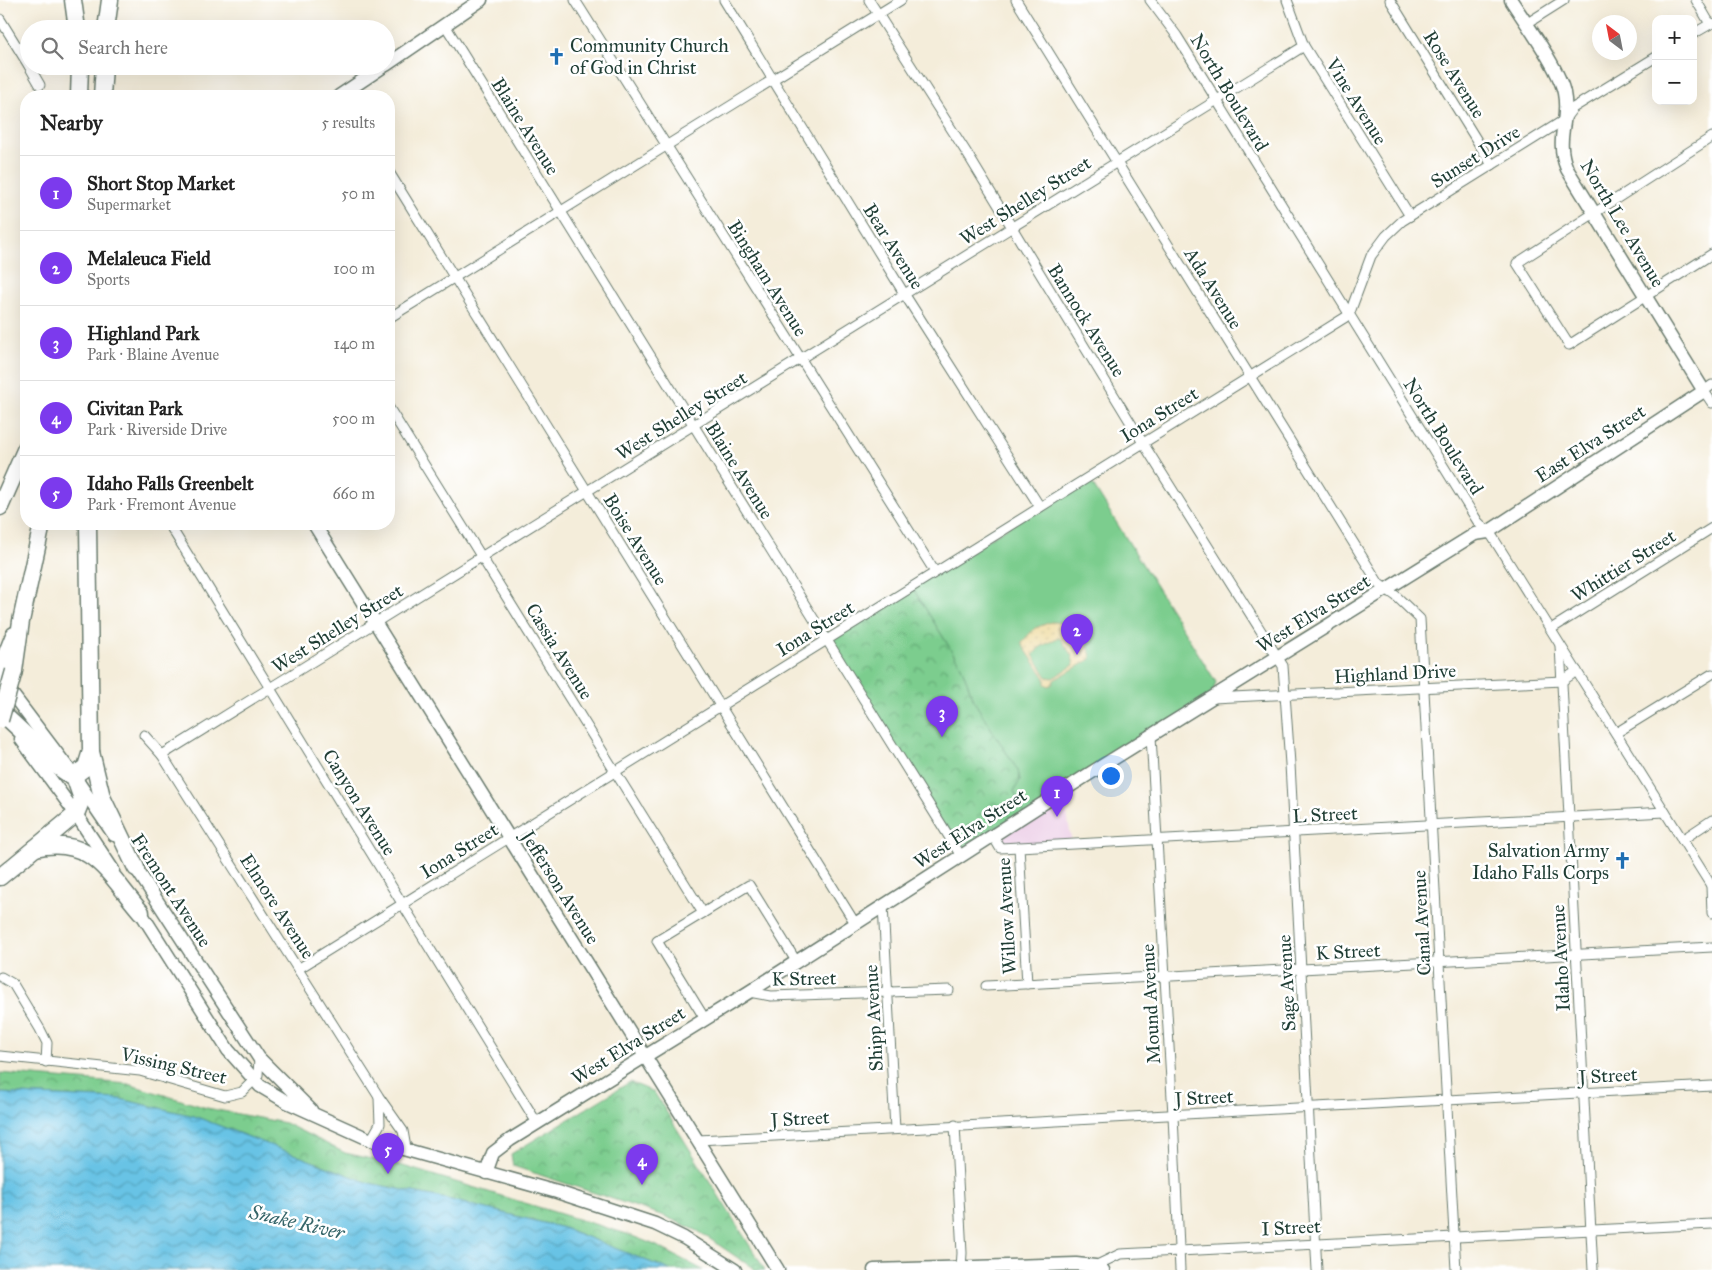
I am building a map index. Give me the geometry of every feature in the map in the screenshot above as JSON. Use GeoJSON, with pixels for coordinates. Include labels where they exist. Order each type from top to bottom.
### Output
{"type":"FeatureCollection","features":[{"type":"Feature","properties":{"kind":"highway"},"geometry":{"type":"LineString","coordinates":[[73,0],[75,20]]}},
{"type":"Feature","properties":{"kind":"highway"},"geometry":{"type":"LineString","coordinates":[[80,20],[81,0]]}},
{"type":"Feature","properties":{"kind":"highway"},"geometry":{"type":"LineString","coordinates":[[107,20],[108,0]]}},
{"type":"Feature","properties":{"kind":"highway"},"geometry":{"type":"LineString","coordinates":[[79,90],[80,75]]}},
{"type":"Feature","properties":{"kind":"highway"},"geometry":{"type":"LineString","coordinates":[[102,90],[103,75]]}},
{"type":"Feature","properties":{"kind":"highway"},"geometry":{"type":"LineString","coordinates":[[0,506],[20,461]]}},
{"type":"Feature","properties":{"kind":"highway"},"geometry":{"type":"LineString","coordinates":[[0,720],[5,669],[21,621],[41,530]]}},
{"type":"Feature","properties":{"kind":"highway"},"geometry":{"type":"LineString","coordinates":[[88,530],[91,751],[102,797],[136,868]]}},
{"type":"Feature","properties":{"kind":"highway"},"geometry":{"type":"LineString","coordinates":[[0,694],[17,714],[55,750]]}},
{"type":"Feature","properties":{"kind":"highway"},"geometry":{"type":"LineString","coordinates":[[0,710],[30,738],[49,762],[63,772],[74,776]]}},
{"type":"Feature","properties":{"kind":"highway"},"geometry":{"type":"LineString","coordinates":[[74,776],[86,767],[91,751]]}},
{"type":"Feature","properties":{"kind":"highway"},"geometry":{"type":"LineString","coordinates":[[0,877],[76,814],[82,799],[74,776]]}},
{"type":"Feature","properties":{"kind":"highway"},"geometry":{"type":"LineString","coordinates":[[32,849],[52,844],[68,845],[84,851],[97,861],[141,912]]}},
{"type":"Feature","properties":{"kind":"street"},"geometry":{"type":"LineString","coordinates":[[395,58],[481,0]]}},
{"type":"Feature","properties":{"kind":"street","name":"Bingham Avenue"},"geometry":{"type":"LineString","coordinates":[[575,0],[935,572]]}},
{"type":"Feature","properties":{"kind":"street","name":"Bear Avenue"},"geometry":{"type":"LineString","coordinates":[[724,0],[905,295],[1040,507]]}},
{"type":"Feature","properties":{"kind":"street","name":"Bannock Avenue"},"geometry":{"type":"LineString","coordinates":[[869,0],[968,155],[1143,443],[1283,666],[1286,695]]}},
{"type":"Feature","properties":{"kind":"street"},"geometry":{"type":"LineString","coordinates":[[395,314],[901,0]]}},
{"type":"Feature","properties":{"kind":"street","name":"Ada Avenue"},"geometry":{"type":"LineString","coordinates":[[1016,0],[1379,584],[1387,590]]}},
{"type":"Feature","properties":{"kind":"street","name":"North Boulevard"},"geometry":{"type":"LineString","coordinates":[[1150,0],[1177,36],[1478,522],[1488,532],[1551,629],[1711,886]]}},
{"type":"Feature","properties":{"kind":"street","name":"Vine Avenue"},"geometry":{"type":"LineString","coordinates":[[1287,0],[1304,46],[1410,216]]}},
{"type":"Feature","properties":{"kind":"street","name":"Rose Avenue"},"geometry":{"type":"LineString","coordinates":[[1390,0],[1492,165]]}},
{"type":"Feature","properties":{"kind":"street","name":"North Lee Avenue"},"geometry":{"type":"LineString","coordinates":[[1511,0],[1564,90],[1564,120],[1560,140],[1563,157],[1594,214],[1645,296],[1708,388],[1712,404]]}},
{"type":"Feature","properties":{"kind":"street"},"geometry":{"type":"LineString","coordinates":[[1526,24],[1564,0]]}},
{"type":"Feature","properties":{"kind":"street"},"geometry":{"type":"LineString","coordinates":[[1696,0],[1711,23],[1697,32]]}},
{"type":"Feature","properties":{"kind":"street"},"geometry":{"type":"LineString","coordinates":[[0,19],[20,51]]}},
{"type":"Feature","properties":{"kind":"street","name":"Blaine Avenue"},"geometry":{"type":"LineString","coordinates":[[445,25],[961,856]]}},
{"type":"Feature","properties":{"kind":"street","name":"West Shelley Street"},"geometry":{"type":"LineString","coordinates":[[162,755],[1304,46]]}},
{"type":"Feature","properties":{"kind":"street","name":"Sunset Drive"},"geometry":{"type":"LineString","coordinates":[[1349,315],[1371,256],[1386,236],[1410,216],[1564,120],[1573,108],[1652,59]]}},
{"type":"Feature","properties":{"kind":"street"},"geometry":{"type":"LineString","coordinates":[[34,75],[40,85]]}},
{"type":"Feature","properties":{"kind":"street"},"geometry":{"type":"LineString","coordinates":[[350,90],[371,75]]}},
{"type":"Feature","properties":{"kind":"street"},"geometry":{"type":"LineString","coordinates":[[1712,137],[1517,263],[1569,345],[1712,254]]}},
{"type":"Feature","properties":{"kind":"street","name":"Boise Avenue"},"geometry":{"type":"LineString","coordinates":[[395,182],[855,923]]}},
{"type":"Feature","properties":{"kind":"street","name":"Iona Street"},"geometry":{"type":"LineString","coordinates":[[298,969],[1349,315]]}},
{"type":"Feature","properties":{"kind":"street","name":"East Elva Street"},"geometry":{"type":"LineString","coordinates":[[1488,532],[1708,388]]}},
{"type":"Feature","properties":{"kind":"street","name":"Cassia Avenue"},"geometry":{"type":"LineString","coordinates":[[395,418],[703,912]]}},
{"type":"Feature","properties":{"kind":"street","name":"Whittier Street"},"geometry":{"type":"LineString","coordinates":[[1551,629],[1712,528]]}},
{"type":"Feature","properties":{"kind":"street","name":"Canyon Avenue"},"geometry":{"type":"LineString","coordinates":[[173,530],[538,1122]]}},
{"type":"Feature","properties":{"kind":"street","name":"Jefferson Avenue"},"geometry":{"type":"LineString","coordinates":[[318,530],[778,1270]]}},
{"type":"Feature","properties":{"kind":"street","name":"West Elva Street"},"geometry":{"type":"LineString","coordinates":[[486,1173],[493,1153],[538,1122],[749,992],[1211,698],[1475,534],[1488,532]]}},
{"type":"Feature","properties":{"kind":"street","name":"Canal Avenue"},"geometry":{"type":"LineString","coordinates":[[1387,590],[1420,619],[1456,1270]]}},
{"type":"Feature","properties":{"kind":"street","name":"Idaho Avenue"},"geometry":{"type":"LineString","coordinates":[[1560,644],[1593,1270]]}},
{"type":"Feature","properties":{"kind":"street","name":"Fremont Avenue"},"geometry":{"type":"LineString","coordinates":[[5,669],[55,750],[136,868],[259,1058],[319,1116]]}},
{"type":"Feature","properties":{"kind":"street"},"geometry":{"type":"LineString","coordinates":[[1562,681],[1577,671]]}},
{"type":"Feature","properties":{"kind":"street"},"geometry":{"type":"LineString","coordinates":[[1616,733],[1712,674]]}},
{"type":"Feature","properties":{"kind":"street","name":"Highland Drive"},"geometry":{"type":"LineString","coordinates":[[1211,698],[1562,681]]}},
{"type":"Feature","properties":{"kind":"street","name":"Sage Avenue"},"geometry":{"type":"LineString","coordinates":[[1286,695],[1317,1270]]}},
{"type":"Feature","properties":{"kind":"street","name":"Fremont Avenue"},"geometry":{"type":"LineString","coordinates":[[0,710],[76,814],[141,912],[220,1038],[254,1080],[287,1102],[371,1140],[406,1148],[486,1173],[557,1192],[655,1224],[691,1242],[735,1270]]}},
{"type":"Feature","properties":{"kind":"street","name":"Elmore Avenue"},"geometry":{"type":"LineString","coordinates":[[144,735],[162,755],[378,1098],[403,1131],[406,1148]]}},
{"type":"Feature","properties":{"kind":"street","name":"Mound Avenue"},"geometry":{"type":"LineString","coordinates":[[1151,736],[1180,1270]]}},
{"type":"Feature","properties":{"kind":"street","name":"L Street"},"geometry":{"type":"LineString","coordinates":[[993,836],[1000,848],[1665,812]]}},
{"type":"Feature","properties":{"kind":"street"},"geometry":{"type":"LineString","coordinates":[[1682,840],[1712,820]]}},
{"type":"Feature","properties":{"kind":"street","name":"Willow Avenue"},"geometry":{"type":"LineString","coordinates":[[1018,847],[1027,984]]}},
{"type":"Feature","properties":{"kind":"street"},"geometry":{"type":"LineString","coordinates":[[705,1019],[657,941],[749,885],[796,961]]}},
{"type":"Feature","properties":{"kind":"street"},"geometry":{"type":"LineString","coordinates":[[1711,886],[1712,914]]}},
{"type":"Feature","properties":{"kind":"street","name":"Shipp Avenue"},"geometry":{"type":"LineString","coordinates":[[883,905],[895,1129]]}},
{"type":"Feature","properties":{"kind":"street","name":"K Street"},"geometry":{"type":"LineString","coordinates":[[986,986],[1712,948]]}},
{"type":"Feature","properties":{"kind":"street"},"geometry":{"type":"LineString","coordinates":[[1,977],[13,984],[40,1029],[47,1043],[46,1062]]}},
{"type":"Feature","properties":{"kind":"street","name":"K Street"},"geometry":{"type":"LineString","coordinates":[[749,992],[771,996],[949,990]]}},
{"type":"Feature","properties":{"kind":"street","name":"Vissing Street"},"geometry":{"type":"LineString","coordinates":[[0,1056],[140,1070],[225,1096],[242,1092],[254,1080],[258,1075],[259,1058]]}},
{"type":"Feature","properties":{"kind":"street","name":"J Street"},"geometry":{"type":"LineString","coordinates":[[698,1140],[1712,1086]]}},
{"type":"Feature","properties":{"kind":"street","name":"Elmore Avenue"},"geometry":{"type":"LineString","coordinates":[[371,1140],[380,1124],[378,1098]]}},
{"type":"Feature","properties":{"kind":"street"},"geometry":{"type":"LineString","coordinates":[[955,1125],[962,1253],[960,1268]]}},
{"type":"Feature","properties":{"kind":"street","name":"I Street"},"geometry":{"type":"LineString","coordinates":[[874,1270],[1076,1264],[1099,1268],[1120,1254],[1712,1224]]}},
{"type":"Feature","properties":{"kind":"shaded area"},"geometry":{"type":"Polygon","coordinates":[[[1063,790],[1072,844],[1000,848],[993,836],[1063,790]]]}},
{"type":"Feature","properties":{"kind":"green space"},"geometry":{"type":"Polygon","coordinates":[[[1088,477],[1216,682],[1211,698],[1025,815],[1014,791],[1020,780],[1018,771],[975,703],[961,666],[912,587],[1088,477]]]}},
{"type":"Feature","properties":{"kind":"green space"},"geometry":{"type":"Polygon","coordinates":[[[912,587],[961,666],[975,703],[1018,771],[1020,780],[1014,791],[1025,815],[961,856],[826,640],[912,587]]]}},
{"type":"Feature","properties":{"kind":"green space"},"geometry":{"type":"Polygon","coordinates":[[[0,1073],[128,1084],[207,1108],[285,1123],[345,1153],[403,1166],[627,1234],[655,1245],[703,1270],[670,1270],[564,1228],[447,1199],[369,1183],[194,1116],[120,1099],[0,1093],[0,1073]]]}},
{"type":"Feature","properties":{"kind":"green space"},"geometry":{"type":"Polygon","coordinates":[[[630,1082],[654,1092],[765,1270],[756,1270],[698,1231],[664,1216],[513,1166],[511,1154],[630,1082]]]}},
{"type":"Feature","properties":{"kind":"sand"},"geometry":{"type":"Polygon","coordinates":[[[1051,622],[1073,628],[1087,644],[1091,659],[1054,680],[1053,684],[1049,686],[1045,684],[1045,678],[1021,643],[1035,628],[1051,622]],[[1057,638],[1039,648],[1033,655],[1047,677],[1053,678],[1074,665],[1072,656],[1061,639],[1057,638]]]}},
{"type":"Feature","properties":{"kind":"water","name":"Snake River"},"geometry":{"type":"Polygon","coordinates":[[[0,1093],[120,1099],[194,1116],[369,1183],[447,1199],[564,1228],[670,1270],[3,1270],[0,1268],[0,1093]]]}},
{"type":"Feature","properties":{"kind":"place","name":"Community Church of God in Christ"},"geometry":{"type":"Point","coordinates":[556,56]}},
{"type":"Feature","properties":{"kind":"place","name":"Melaleuca Field"},"geometry":{"type":"Point","coordinates":[1077,655]}},
{"type":"Feature","properties":{"kind":"place","name":"Highland Park"},"geometry":{"type":"Point","coordinates":[942,737]}},
{"type":"Feature","properties":{"kind":"place","name":"Short Stop Market"},"geometry":{"type":"Point","coordinates":[1057,817]}},
{"type":"Feature","properties":{"kind":"place","name":"Salvation Army Idaho Falls Corps"},"geometry":{"type":"Point","coordinates":[1623,861]}},
{"type":"Feature","properties":{"kind":"place","name":"Idaho Falls Greenbelt"},"geometry":{"type":"Point","coordinates":[388,1174]}},
{"type":"Feature","properties":{"kind":"place","name":"Civitan Park"},"geometry":{"type":"Point","coordinates":[642,1185]}}]}
